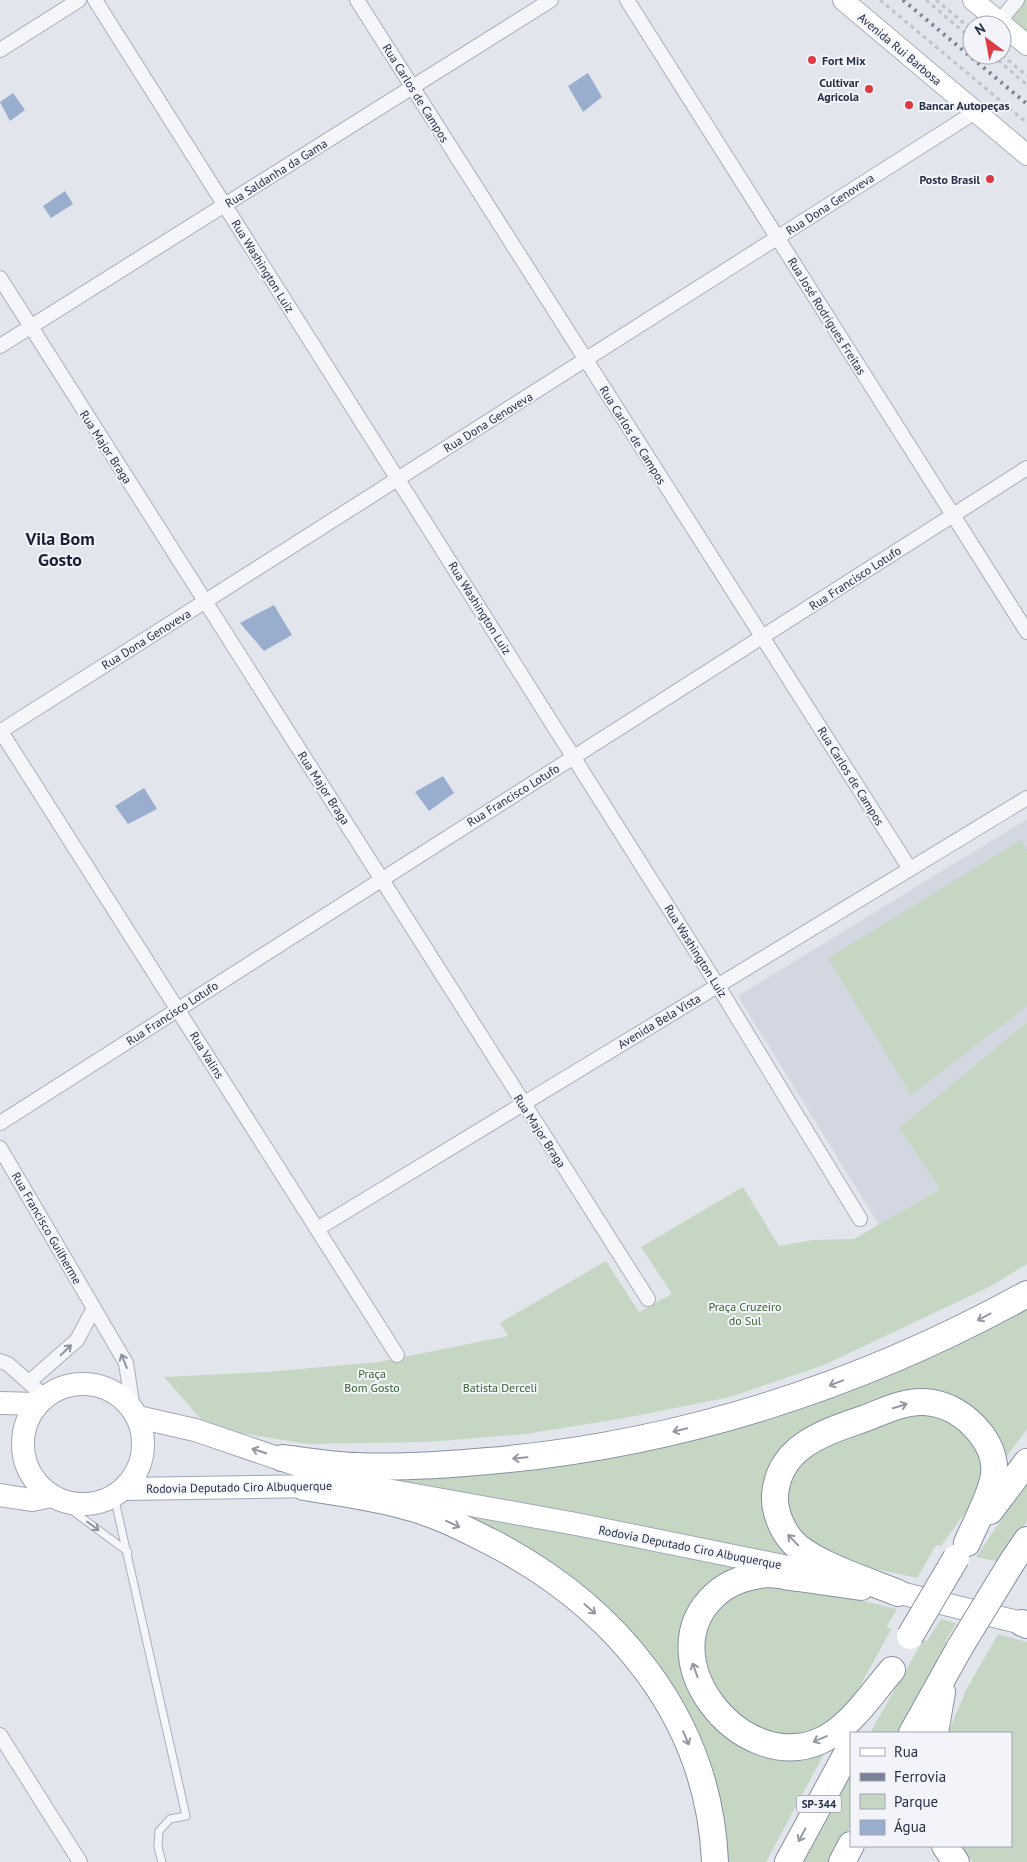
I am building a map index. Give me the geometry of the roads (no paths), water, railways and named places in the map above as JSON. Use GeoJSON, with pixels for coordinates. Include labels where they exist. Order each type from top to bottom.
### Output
{"type":"FeatureCollection","features":[{"type":"Feature","properties":{"kind":"highway"},"geometry":{"type":"LineString","coordinates":[[282,1458],[355,1466],[436,1465],[533,1457],[607,1447],[756,1410],[833,1384],[908,1354],[983,1318],[1027,1294]]}},
{"type":"Feature","properties":{"kind":"highway"},"geometry":{"type":"LineString","coordinates":[[898,1593],[812,1556],[791,1541],[780,1524],[774,1501],[776,1479],[789,1457],[804,1444],[823,1434],[904,1404],[930,1403],[943,1405],[962,1415],[975,1426],[988,1443],[994,1460],[993,1480],[962,1550]]}},
{"type":"Feature","properties":{"kind":"highway"},"geometry":{"type":"LineString","coordinates":[[859,1732],[910,1636],[962,1550],[1027,1462]]}},
{"type":"Feature","properties":{"kind":"highway"},"geometry":{"type":"LineString","coordinates":[[304,1486],[408,1507],[442,1519],[514,1554],[560,1584],[593,1610],[642,1663],[663,1694],[681,1726],[699,1770],[710,1812],[715,1862]]}},
{"type":"Feature","properties":{"kind":"highway"},"geometry":{"type":"LineString","coordinates":[[913,1732],[946,1670],[1027,1540]]}},
{"type":"Feature","properties":{"kind":"highway"},"geometry":{"type":"LineString","coordinates":[[892,1670],[838,1730],[819,1741],[780,1746],[757,1741],[722,1718],[704,1692],[692,1667],[690,1647],[695,1625],[705,1603],[723,1588],[744,1578],[768,1574],[898,1593]]}},
{"type":"Feature","properties":{"kind":"highway"},"geometry":{"type":"LineString","coordinates":[[935,1732],[946,1670]]}},
{"type":"Feature","properties":{"kind":"highway","name":"SP-344"},"geometry":{"type":"LineString","coordinates":[[788,1862],[850,1748]]}},
{"type":"Feature","properties":{"kind":"highway"},"geometry":{"type":"LineString","coordinates":[[842,1862],[850,1847]]}},
{"type":"Feature","properties":{"kind":"highway"},"geometry":{"type":"LineString","coordinates":[[946,1847],[956,1862]]}},
{"type":"Feature","properties":{"kind":"main road","name":"Avenida Rui Barbosa"},"geometry":{"type":"LineString","coordinates":[[843,0],[1027,155]]}},
{"type":"Feature","properties":{"kind":"main road"},"geometry":{"type":"LineString","coordinates":[[973,0],[991,15]]}},
{"type":"Feature","properties":{"kind":"main road"},"geometry":{"type":"LineString","coordinates":[[1012,32],[1027,45]]}},
{"type":"Feature","properties":{"kind":"main road"},"geometry":{"type":"LineString","coordinates":[[0,1403],[66,1386],[84,1384],[103,1386],[120,1396],[135,1413],[144,1436],[143,1456],[136,1474],[119,1493],[101,1502],[86,1505],[55,1498],[32,1500],[0,1495]]}},
{"type":"Feature","properties":{"kind":"main road"},"geometry":{"type":"LineString","coordinates":[[37,1394],[25,1427],[22,1447],[26,1466],[36,1483],[55,1498]]}},
{"type":"Feature","properties":{"kind":"main road","name":"Rodovia Deputado Ciro Albuquerque"},"geometry":{"type":"LineString","coordinates":[[135,1413],[282,1458],[354,1484],[726,1554],[1025,1624]]}},
{"type":"Feature","properties":{"kind":"main road","name":"Rodovia Deputado Ciro Albuquerque"},"geometry":{"type":"LineString","coordinates":[[119,1493],[354,1484]]}},
{"type":"Feature","properties":{"kind":"street"},"geometry":{"type":"LineString","coordinates":[[0,50],[78,0]]}},
{"type":"Feature","properties":{"kind":"street","name":"Rua Washington Luiz"},"geometry":{"type":"LineString","coordinates":[[95,0],[718,986],[860,1220]]}},
{"type":"Feature","properties":{"kind":"street","name":"Rua Carlos de Campos"},"geometry":{"type":"LineString","coordinates":[[357,0],[910,869]]}},
{"type":"Feature","properties":{"kind":"street","name":"Rua Saldanha da Gama"},"geometry":{"type":"LineString","coordinates":[[0,346],[551,0]]}},
{"type":"Feature","properties":{"kind":"street","name":"Rua José Rodrigues Freitas"},"geometry":{"type":"LineString","coordinates":[[627,0],[1027,632]]}},
{"type":"Feature","properties":{"kind":"street"},"geometry":{"type":"LineString","coordinates":[[1005,15],[1017,0]]}},
{"type":"Feature","properties":{"kind":"street","name":"Rua Dona Genoveva"},"geometry":{"type":"LineString","coordinates":[[0,731],[975,112]]}},
{"type":"Feature","properties":{"kind":"street","name":"Rua Major Braga"},"geometry":{"type":"LineString","coordinates":[[0,278],[382,878],[523,1105],[648,1299]]}},
{"type":"Feature","properties":{"kind":"street","name":"Rua Francisco Lotufo"},"geometry":{"type":"LineString","coordinates":[[0,1123],[1027,468]]}},
{"type":"Feature","properties":{"kind":"street","name":"Rua Valins"},"geometry":{"type":"LineString","coordinates":[[0,731],[397,1355]]}},
{"type":"Feature","properties":{"kind":"street","name":"Avenida Bela Vista"},"geometry":{"type":"LineString","coordinates":[[317,1229],[1027,798]]}},
{"type":"Feature","properties":{"kind":"street","name":"Rua Francisco Guilherme"},"geometry":{"type":"LineString","coordinates":[[0,1148],[126,1363],[135,1413]]}},
{"type":"Feature","properties":{"kind":"street"},"geometry":{"type":"LineString","coordinates":[[0,1362],[8,1364],[37,1394],[77,1340],[94,1308]]}},
{"type":"Feature","properties":{"kind":"street"},"geometry":{"type":"LineString","coordinates":[[0,1735],[80,1862]]}},
{"type":"Feature","properties":{"kind":"lane"},"geometry":{"type":"LineString","coordinates":[[119,1493],[128,1552],[186,1816],[170,1819],[159,1831],[158,1847],[162,1862]]}},
{"type":"Feature","properties":{"kind":"lane"},"geometry":{"type":"LineString","coordinates":[[55,1498],[128,1552]]}},
{"type":"Feature","properties":{"kind":"water"},"geometry":{"type":"Polygon","coordinates":[[[588,73],[602,97],[583,112],[568,86],[588,73]]]}},
{"type":"Feature","properties":{"kind":"water"},"geometry":{"type":"Polygon","coordinates":[[[13,93],[25,110],[10,121],[0,102],[13,93]]]}},
{"type":"Feature","properties":{"kind":"water"},"geometry":{"type":"Polygon","coordinates":[[[65,191],[73,204],[51,218],[43,206],[65,191]]]}},
{"type":"Feature","properties":{"kind":"water"},"geometry":{"type":"Polygon","coordinates":[[[274,605],[292,635],[264,651],[240,623],[274,605]]]}},
{"type":"Feature","properties":{"kind":"water"},"geometry":{"type":"Polygon","coordinates":[[[443,776],[454,793],[429,811],[415,792],[443,776]]]}},
{"type":"Feature","properties":{"kind":"water"},"geometry":{"type":"Polygon","coordinates":[[[144,788],[157,809],[128,824],[115,806],[144,788]]]}},
{"type":"Feature","properties":{"kind":"railway"},"geometry":{"type":"LineString","coordinates":[[903,0],[1027,104]]}},
{"type":"Feature","properties":{"kind":"place","name":"Fort Mix"},"geometry":{"type":"Point","coordinates":[812,60]}},
{"type":"Feature","properties":{"kind":"place","name":"Cultivar Agricola"},"geometry":{"type":"Point","coordinates":[869,89]}},
{"type":"Feature","properties":{"kind":"place","name":"Bancar Autopeças"},"geometry":{"type":"Point","coordinates":[909,105]}},
{"type":"Feature","properties":{"kind":"place","name":"Posto Brasil"},"geometry":{"type":"Point","coordinates":[990,179]}},
{"type":"Feature","properties":{"kind":"district","name":"Vila Bom Gosto"},"geometry":{"type":"Point","coordinates":[60,548]}},
{"type":"Feature","properties":{"kind":"park label","name":"Praça Cruzeiro do Sul"},"geometry":{"type":"Point","coordinates":[745,1313]}},
{"type":"Feature","properties":{"kind":"park label","name":"Praça Bom Gosto"},"geometry":{"type":"Point","coordinates":[372,1380]}},
{"type":"Feature","properties":{"kind":"park label","name":"Batista Derceli"},"geometry":{"type":"Point","coordinates":[500,1387]}}]}
